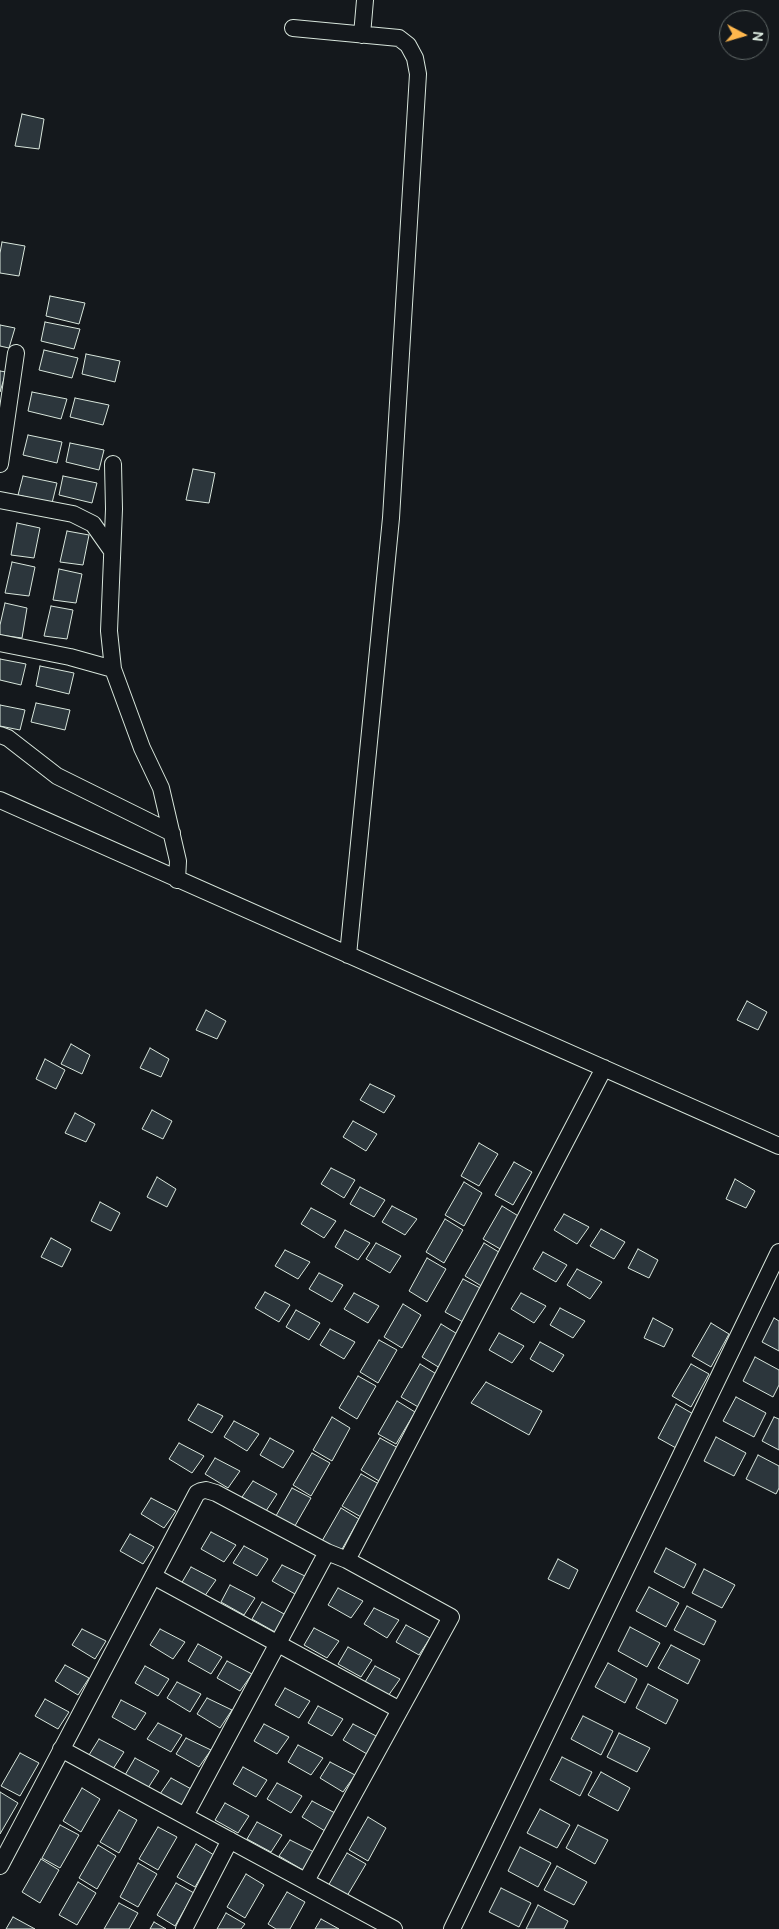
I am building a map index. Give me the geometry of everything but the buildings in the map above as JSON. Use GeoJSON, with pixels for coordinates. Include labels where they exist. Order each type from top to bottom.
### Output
{"type":"FeatureCollection","features":[{"type":"Feature","properties":{"kind":"street"},"geometry":{"type":"LineString","coordinates":[[362,34],[365,0]]}},
{"type":"Feature","properties":{"kind":"street"},"geometry":{"type":"LineString","coordinates":[[293,28],[400,38],[408,45],[415,58],[418,74],[391,518],[348,955]]}},
{"type":"Feature","properties":{"kind":"street"},"geometry":{"type":"LineString","coordinates":[[0,464],[16,353]]}},
{"type":"Feature","properties":{"kind":"street"},"geometry":{"type":"LineString","coordinates":[[113,464],[114,501],[109,632],[113,668],[142,748],[161,788],[178,861],[177,880]]}},
{"type":"Feature","properties":{"kind":"street"},"geometry":{"type":"LineString","coordinates":[[0,500],[73,514],[93,524],[112,551]]}},
{"type":"Feature","properties":{"kind":"street"},"geometry":{"type":"LineString","coordinates":[[0,643],[113,668]]}},
{"type":"Feature","properties":{"kind":"street"},"geometry":{"type":"LineString","coordinates":[[0,735],[8,738],[57,776],[172,833]]}},
{"type":"Feature","properties":{"kind":"street"},"geometry":{"type":"LineString","coordinates":[[0,800],[779,1146]]}},
{"type":"Feature","properties":{"kind":"street"},"geometry":{"type":"LineString","coordinates":[[347,1560],[604,1068]]}},
{"type":"Feature","properties":{"kind":"street"},"geometry":{"type":"LineString","coordinates":[[452,1929],[779,1252]]}},
{"type":"Feature","properties":{"kind":"street"},"geometry":{"type":"LineString","coordinates":[[0,1866],[197,1493],[201,1490],[216,1493],[326,1552],[347,1560],[451,1617],[306,1881]]}},
{"type":"Feature","properties":{"kind":"street"},"geometry":{"type":"LineString","coordinates":[[185,1816],[326,1552]]}},
{"type":"Feature","properties":{"kind":"street"},"geometry":{"type":"LineString","coordinates":[[153,1576],[400,1710]]}},
{"type":"Feature","properties":{"kind":"street"},"geometry":{"type":"LineString","coordinates":[[61,1749],[394,1929]]}},
{"type":"Feature","properties":{"kind":"street"},"geometry":{"type":"LineString","coordinates":[[184,1929],[230,1840]]}}]}
